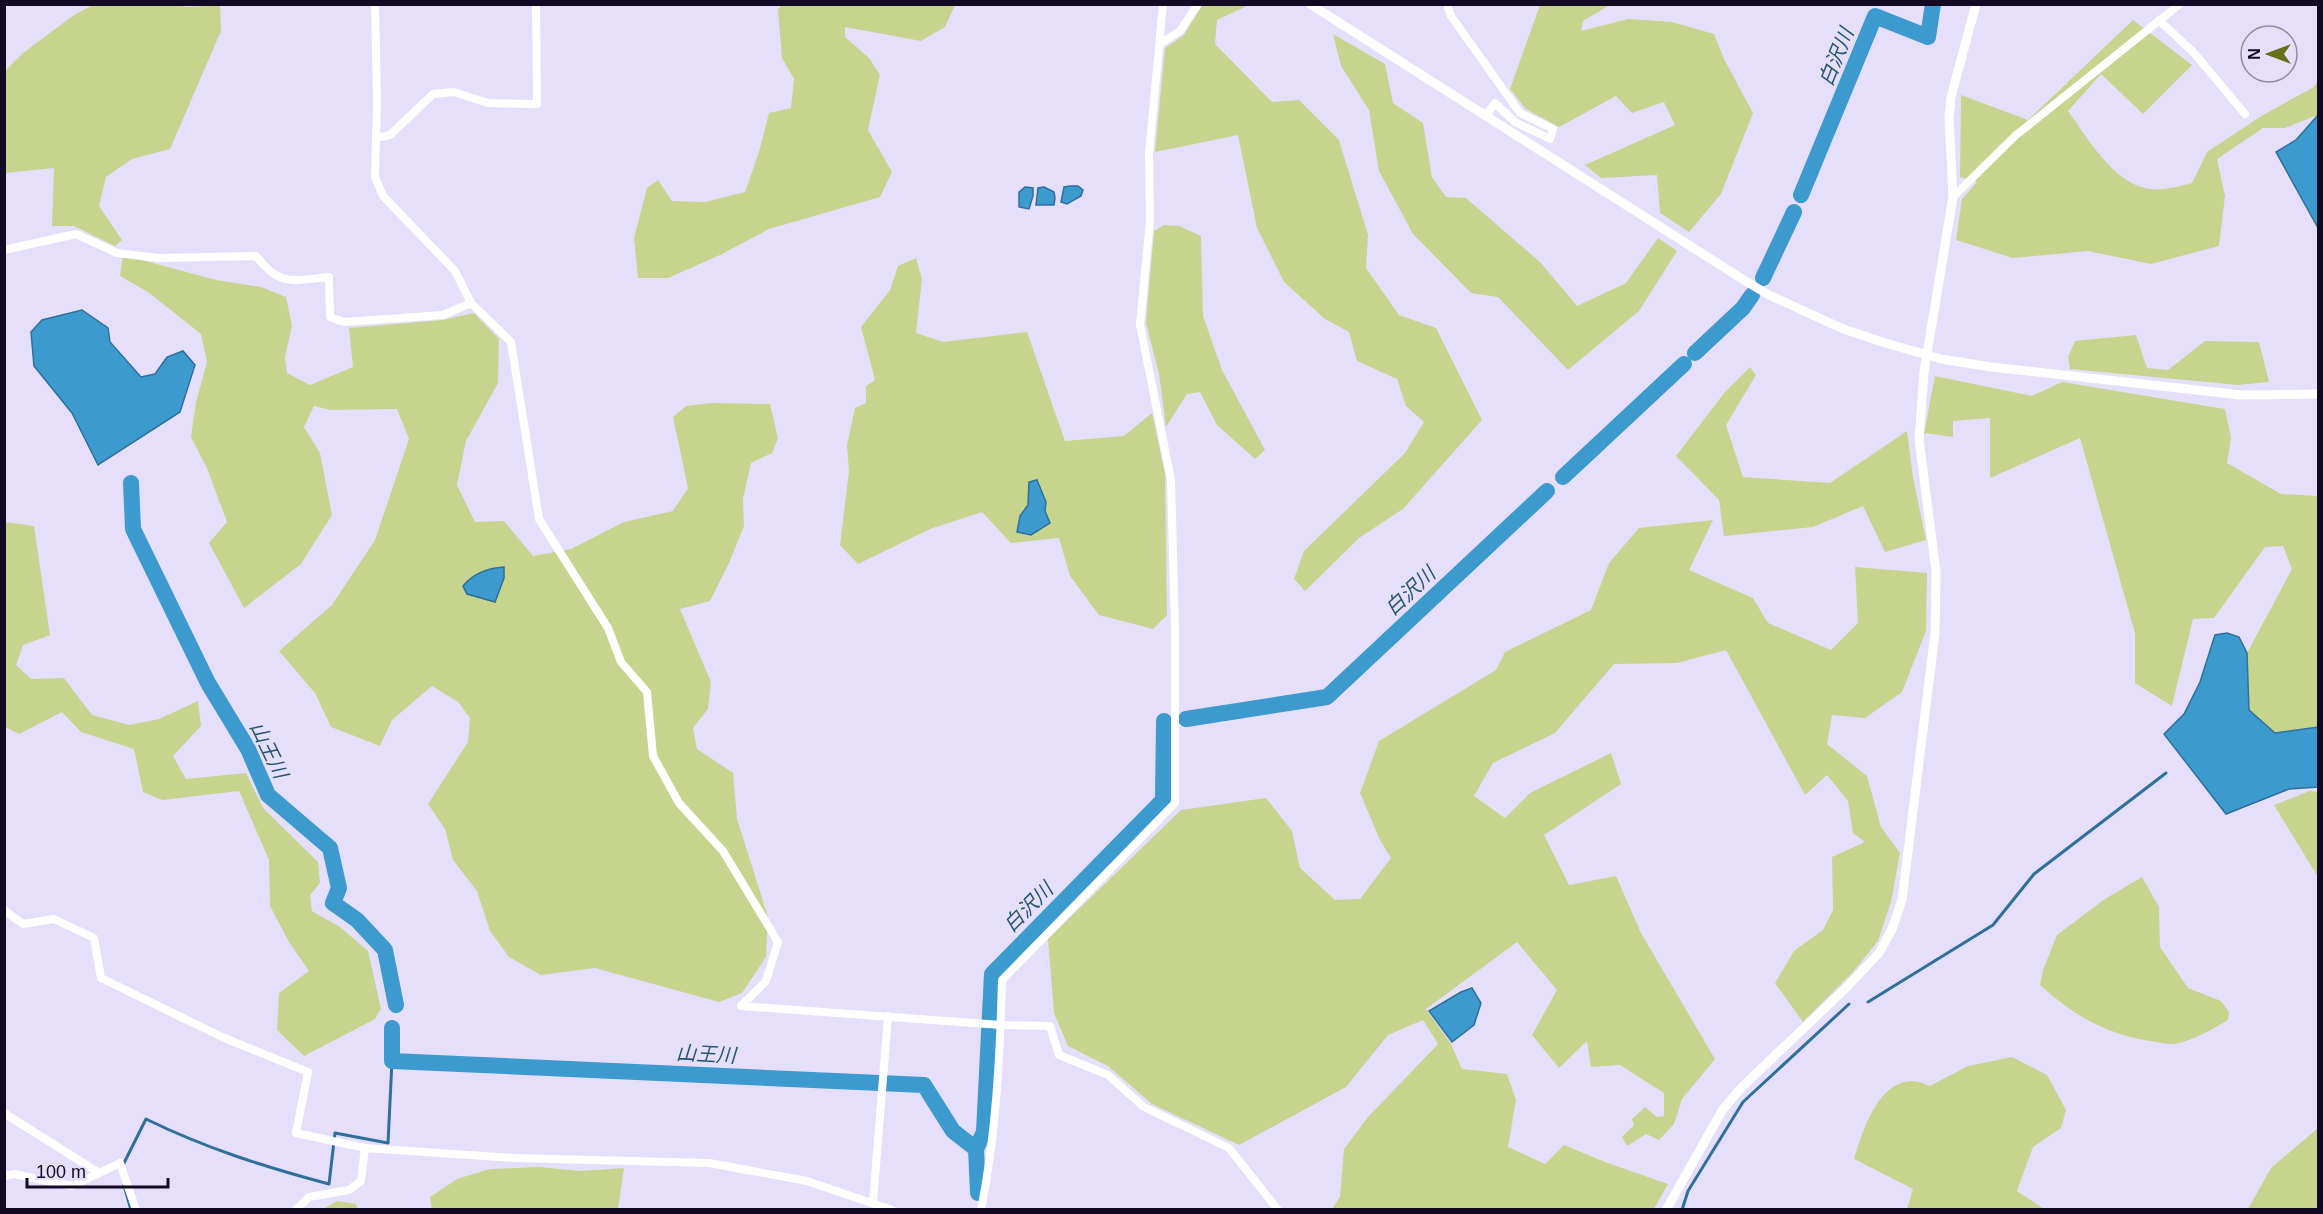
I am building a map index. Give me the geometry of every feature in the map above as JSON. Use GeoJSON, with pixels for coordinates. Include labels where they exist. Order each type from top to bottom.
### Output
{"type":"FeatureCollection","features":[{"type":"Feature","properties":{"kind":"street"},"geometry":{"type":"LineString","coordinates":[[375,4],[375,177],[383,196],[455,271],[471,303],[511,342],[539,519],[608,628],[621,662],[647,692],[652,756],[679,803],[723,851],[778,942],[766,981],[741,1006],[1001,1025],[1050,1026],[1059,1055],[1108,1075],[1144,1107],[1229,1148],[1278,1209]]}},
{"type":"Feature","properties":{"kind":"street"},"geometry":{"type":"LineString","coordinates":[[376,138],[390,135],[433,94],[454,92],[488,103],[537,104],[536,4]]}},
{"type":"Feature","properties":{"kind":"street"},"geometry":{"type":"LineString","coordinates":[[981,1209],[991,1152],[1001,1025],[1002,980],[1175,803],[1175,629],[1171,480],[1140,326],[1150,220],[1149,154],[1163,4]]}},
{"type":"Feature","properties":{"kind":"street"},"geometry":{"type":"LineString","coordinates":[[1160,44],[1180,31],[1198,4]]}},
{"type":"Feature","properties":{"kind":"street"},"geometry":{"type":"LineString","coordinates":[[1310,4],[1691,248],[1769,295],[1841,328],[1927,355],[1991,367],[2241,395],[2319,394]]}},
{"type":"Feature","properties":{"kind":"street"},"geometry":{"type":"LineString","coordinates":[[1447,4],[1450,16],[1520,113],[1553,129],[1550,139],[1515,122],[1495,103],[1485,116]]}},
{"type":"Feature","properties":{"kind":"street"},"geometry":{"type":"LineString","coordinates":[[1666,1209],[1723,1109],[1742,1087],[1846,988],[1879,953],[1892,929],[1902,900],[1935,633],[1936,572],[1919,439],[1927,355],[1953,197],[1949,118],[1951,97],[1976,4]]}},
{"type":"Feature","properties":{"kind":"street"},"geometry":{"type":"LineString","coordinates":[[1953,197],[2014,135],[2180,4]]}},
{"type":"Feature","properties":{"kind":"street"},"geometry":{"type":"LineString","coordinates":[[2158,20],[2194,53],[2245,114]]}},
{"type":"Feature","properties":{"kind":"street"},"geometry":{"type":"LineString","coordinates":[[4,250],[76,234],[117,253],[148,257],[256,256],[265,268],[284,281],[329,277],[330,317],[344,322],[443,315],[471,303]]}},
{"type":"Feature","properties":{"kind":"street"},"geometry":{"type":"LineString","coordinates":[[4,910],[23,924],[54,919],[94,938],[101,978],[222,1037],[308,1072],[296,1133],[365,1148],[514,1158],[709,1163],[807,1181],[892,1209]]}},
{"type":"Feature","properties":{"kind":"street"},"geometry":{"type":"LineString","coordinates":[[873,1203],[888,1016]]}},
{"type":"Feature","properties":{"kind":"street"},"geometry":{"type":"LineString","coordinates":[[4,1113],[99,1173]]}},
{"type":"Feature","properties":{"kind":"street"},"geometry":{"type":"LineString","coordinates":[[296,1209],[309,1197],[349,1190],[361,1181],[365,1148]]}},
{"type":"Feature","properties":{"kind":"street"},"geometry":{"type":"LineString","coordinates":[[4,1176],[14,1174],[72,1186],[120,1163],[136,1209]]}},
{"type":"Feature","properties":{"kind":"green space"},"geometry":{"type":"Polygon","coordinates":[[[1203,4],[1249,5],[1217,20],[1215,44],[1272,102],[1299,100],[1339,140],[1368,235],[1366,268],[1399,315],[1436,328],[1482,420],[1403,509],[1359,538],[1305,591],[1294,579],[1304,551],[1405,453],[1424,422],[1406,406],[1397,379],[1357,361],[1349,332],[1325,319],[1284,282],[1257,228],[1238,135],[1155,152],[1165,48],[1184,35],[1203,4]]]}},
{"type":"Feature","properties":{"kind":"green space"},"geometry":{"type":"Polygon","coordinates":[[[93,5],[181,5],[185,7],[220,5],[221,31],[170,149],[132,159],[106,177],[99,206],[122,240],[115,246],[74,226],[52,226],[54,168],[5,173],[5,71],[23,53],[74,15],[93,5]]]}},
{"type":"Feature","properties":{"kind":"green space"},"geometry":{"type":"Polygon","coordinates":[[[781,5],[955,5],[945,27],[921,41],[845,27],[845,37],[869,58],[880,75],[868,130],[892,172],[880,197],[769,229],[720,255],[668,278],[638,278],[634,238],[647,188],[658,180],[672,201],[705,202],[745,192],[769,113],[791,108],[794,79],[782,58],[778,10],[781,5]]]}},
{"type":"Feature","properties":{"kind":"green space"},"geometry":{"type":"Polygon","coordinates":[[[1540,5],[1610,5],[1583,21],[1581,31],[1628,19],[1672,22],[1714,34],[1724,59],[1753,113],[1721,194],[1689,232],[1660,213],[1657,175],[1601,178],[1585,165],[1675,125],[1664,102],[1632,113],[1616,96],[1559,127],[1526,109],[1510,89],[1540,5]]]}},
{"type":"Feature","properties":{"kind":"green space"},"geometry":{"type":"Polygon","coordinates":[[[2133,20],[2192,65],[2143,114],[2101,74],[2068,111],[2108,164],[2133,184],[2148,189],[2164,189],[2192,183],[2207,152],[2263,115],[2314,87],[2318,80],[2318,115],[2285,128],[2263,128],[2217,159],[2225,196],[2219,246],[2151,264],[2088,251],[2013,258],[1956,240],[1962,199],[1977,182],[1960,177],[1961,95],[2028,120],[2133,20]]]}},
{"type":"Feature","properties":{"kind":"green space"},"geometry":{"type":"Polygon","coordinates":[[[1333,34],[1385,64],[1393,103],[1423,123],[1432,177],[1446,197],[1466,198],[1540,262],[1577,306],[1626,283],[1658,238],[1677,251],[1639,311],[1568,370],[1498,297],[1471,293],[1413,234],[1379,171],[1369,110],[1341,66],[1333,34]]]}},
{"type":"Feature","properties":{"kind":"green space"},"geometry":{"type":"Polygon","coordinates":[[[1164,225],[1179,226],[1201,236],[1203,316],[1222,370],[1265,450],[1255,459],[1217,425],[1200,392],[1187,394],[1166,427],[1159,374],[1146,323],[1154,231],[1164,225]]]}},
{"type":"Feature","properties":{"kind":"green space"},"geometry":{"type":"Polygon","coordinates":[[[123,255],[216,280],[261,287],[286,297],[292,326],[285,357],[287,373],[310,385],[353,367],[349,328],[443,320],[474,313],[499,339],[498,383],[466,441],[457,485],[475,522],[504,521],[533,556],[571,549],[624,522],[673,511],[688,488],[673,417],[686,406],[712,403],[770,404],[778,438],[772,453],[751,463],[743,499],[744,526],[729,563],[710,601],[680,609],[711,682],[708,709],[693,728],[697,749],[733,773],[737,819],[768,917],[766,957],[742,993],[719,1002],[595,968],[541,975],[509,957],[490,931],[477,891],[453,860],[445,829],[428,804],[468,742],[470,718],[458,702],[432,686],[392,720],[380,746],[331,727],[315,693],[279,651],[332,605],[375,540],[409,439],[397,409],[331,410],[314,406],[304,427],[320,453],[332,515],[301,564],[244,608],[209,543],[227,522],[207,468],[191,437],[196,402],[207,362],[201,334],[148,292],[120,276],[123,255]]]}},
{"type":"Feature","properties":{"kind":"green space"},"geometry":{"type":"Polygon","coordinates":[[[916,258],[922,279],[916,333],[943,342],[1027,332],[1065,441],[1124,436],[1152,413],[1165,474],[1167,615],[1153,629],[1099,615],[1070,576],[1059,538],[1011,543],[982,512],[930,529],[858,564],[840,545],[849,471],[847,445],[855,408],[866,403],[866,386],[875,380],[861,327],[890,290],[898,266],[916,258]]]}},
{"type":"Feature","properties":{"kind":"green space"},"geometry":{"type":"Polygon","coordinates":[[[2136,335],[2147,368],[2168,370],[2205,341],[2259,342],[2269,382],[2238,385],[2070,369],[2068,357],[2075,341],[2136,335]]]}},
{"type":"Feature","properties":{"kind":"green space"},"geometry":{"type":"Polygon","coordinates":[[[1750,367],[1756,375],[1726,425],[1743,477],[1830,483],[1907,431],[1913,477],[1926,540],[1885,552],[1863,506],[1813,527],[1724,536],[1719,500],[1676,456],[1725,392],[1750,367]]]}},
{"type":"Feature","properties":{"kind":"green space"},"geometry":{"type":"Polygon","coordinates":[[[1935,376],[2032,396],[2062,382],[2225,409],[2231,438],[2227,463],[2281,494],[2318,496],[2318,727],[2275,733],[2249,710],[2247,653],[2292,569],[2283,546],[2265,547],[2214,618],[2193,619],[2172,706],[2135,683],[2135,633],[2080,438],[1990,478],[1990,418],[1953,421],[1953,437],[1924,433],[1935,376]]]}},
{"type":"Feature","properties":{"kind":"green space"},"geometry":{"type":"Polygon","coordinates":[[[1713,520],[1689,570],[1753,598],[1768,623],[1831,650],[1858,623],[1855,567],[1927,573],[1926,631],[1902,692],[1865,718],[1832,715],[1827,744],[1867,776],[1881,827],[1900,853],[1891,902],[1878,941],[1853,972],[1803,1022],[1775,983],[1794,951],[1823,930],[1833,910],[1832,857],[1865,842],[1853,833],[1848,801],[1827,775],[1805,795],[1726,650],[1677,663],[1614,664],[1555,733],[1493,763],[1474,796],[1505,818],[1530,793],[1611,753],[1621,784],[1544,835],[1569,885],[1616,876],[1641,933],[1715,1059],[1682,1099],[1674,1124],[1659,1140],[1646,1134],[1627,1146],[1622,1137],[1634,1125],[1632,1119],[1645,1107],[1657,1117],[1664,1116],[1664,1093],[1620,1065],[1591,1067],[1587,1041],[1559,1068],[1532,1035],[1557,990],[1517,942],[1426,1009],[1451,1044],[1462,1069],[1507,1074],[1516,1100],[1508,1147],[1545,1164],[1564,1145],[1668,1184],[1654,1209],[1332,1209],[1340,1197],[1344,1149],[1368,1117],[1438,1044],[1423,1020],[1388,1035],[1346,1087],[1239,1145],[1152,1104],[1108,1066],[1068,1046],[1054,1013],[1048,939],[1181,810],[1266,798],[1292,831],[1300,868],[1335,900],[1360,899],[1391,858],[1380,840],[1360,793],[1379,741],[1496,670],[1505,652],[1591,610],[1609,563],[1639,528],[1713,520]]]}},
{"type":"Feature","properties":{"kind":"green space"},"geometry":{"type":"Polygon","coordinates":[[[4,522],[34,526],[50,635],[23,645],[16,665],[31,679],[64,678],[92,715],[129,725],[159,719],[198,701],[201,726],[173,756],[186,779],[246,773],[263,808],[318,862],[320,883],[310,895],[312,911],[340,927],[368,951],[381,1009],[375,1019],[304,1056],[277,1030],[279,993],[309,971],[289,942],[270,906],[269,860],[239,791],[162,800],[143,792],[134,749],[81,732],[62,712],[19,734],[5,727],[4,522]]]}},
{"type":"Feature","properties":{"kind":"green space"},"geometry":{"type":"Polygon","coordinates":[[[2310,791],[2318,792],[2318,877],[2274,805],[2310,791]]]}},
{"type":"Feature","properties":{"kind":"green space"},"geometry":{"type":"Polygon","coordinates":[[[2142,877],[2159,907],[2160,947],[2188,988],[2221,1001],[2229,1012],[2228,1020],[2201,1035],[2179,1043],[2167,1044],[2118,1034],[2077,1014],[2040,985],[2043,970],[2057,935],[2105,899],[2142,877]]]}},
{"type":"Feature","properties":{"kind":"green space"},"geometry":{"type":"Polygon","coordinates":[[[2012,1057],[2047,1075],[2066,1110],[2061,1128],[2033,1147],[2017,1191],[2044,1209],[1907,1209],[1913,1189],[1854,1159],[1873,1110],[1889,1090],[1900,1083],[1912,1081],[1930,1086],[1968,1066],[2012,1057]]]}},
{"type":"Feature","properties":{"kind":"green space"},"geometry":{"type":"Polygon","coordinates":[[[2318,1128],[2318,1209],[2248,1209],[2271,1168],[2318,1128]]]}},
{"type":"Feature","properties":{"kind":"green space"},"geometry":{"type":"Polygon","coordinates":[[[539,1167],[580,1171],[624,1168],[618,1209],[432,1209],[430,1197],[457,1179],[490,1169],[539,1167]]]}},
{"type":"Feature","properties":{"kind":"green space"},"geometry":{"type":"Polygon","coordinates":[[[337,1201],[356,1204],[358,1209],[323,1209],[337,1201]]]}},
{"type":"Feature","properties":{"kind":"water"},"geometry":{"type":"Polygon","coordinates":[[[2318,115],[2318,228],[2276,152],[2296,140],[2318,115]]]}},
{"type":"Feature","properties":{"kind":"water"},"geometry":{"type":"Polygon","coordinates":[[[1078,186],[1083,190],[1081,196],[1067,204],[1061,202],[1064,187],[1078,186]]]}},
{"type":"Feature","properties":{"kind":"water"},"geometry":{"type":"Polygon","coordinates":[[[1025,187],[1033,188],[1029,209],[1019,207],[1019,192],[1025,187]]]}},
{"type":"Feature","properties":{"kind":"water"},"geometry":{"type":"Polygon","coordinates":[[[1044,187],[1054,192],[1054,205],[1036,205],[1038,188],[1044,187]]]}},
{"type":"Feature","properties":{"kind":"water"},"geometry":{"type":"Polygon","coordinates":[[[82,310],[108,328],[110,342],[141,377],[155,374],[167,357],[183,351],[195,365],[180,412],[98,465],[72,413],[34,366],[31,332],[42,320],[82,310]]]}},
{"type":"Feature","properties":{"kind":"water"},"geometry":{"type":"Polygon","coordinates":[[[1037,480],[1046,502],[1045,511],[1050,523],[1031,535],[1017,532],[1020,516],[1028,505],[1029,482],[1037,480]]]}},
{"type":"Feature","properties":{"kind":"water"},"geometry":{"type":"Polygon","coordinates":[[[504,567],[504,578],[495,602],[467,594],[463,586],[471,578],[487,570],[504,567]]]}},
{"type":"Feature","properties":{"kind":"water"},"geometry":{"type":"Polygon","coordinates":[[[2227,633],[2239,637],[2247,653],[2249,710],[2275,733],[2318,727],[2318,787],[2289,789],[2226,814],[2164,734],[2184,714],[2200,682],[2215,635],[2227,633]]]}},
{"type":"Feature","properties":{"kind":"water"},"geometry":{"type":"Polygon","coordinates":[[[1472,988],[1481,1003],[1474,1025],[1452,1042],[1429,1011],[1472,988]]]}},
{"type":"Feature","properties":{"kind":"waterway","name":"白沢川"},"geometry":{"type":"LineString","coordinates":[[1801,195],[1875,16],[1928,37],[1933,4]]}},
{"type":"Feature","properties":{"kind":"waterway","name":"白沢川"},"geometry":{"type":"LineString","coordinates":[[1763,278],[1794,212]]}},
{"type":"Feature","properties":{"kind":"waterway","name":"白沢川"},"geometry":{"type":"LineString","coordinates":[[1695,353],[1743,308],[1752,295]]}},
{"type":"Feature","properties":{"kind":"waterway","name":"白沢川"},"geometry":{"type":"LineString","coordinates":[[1563,477],[1684,364]]}},
{"type":"Feature","properties":{"kind":"waterway","name":"山王川"},"geometry":{"type":"LineString","coordinates":[[131,483],[133,529],[208,683],[248,749],[268,795],[330,848],[339,888],[333,903],[357,920],[385,950],[396,1005]]}},
{"type":"Feature","properties":{"kind":"waterway","name":"白沢川"},"geometry":{"type":"LineString","coordinates":[[1186,719],[1327,697],[1547,491]]}},
{"type":"Feature","properties":{"kind":"waterway","name":"白沢川"},"geometry":{"type":"LineString","coordinates":[[978,1193],[976,1149],[984,1132],[992,974],[1163,800],[1164,721]]}},
{"type":"Feature","properties":{"kind":"waterway"},"geometry":{"type":"LineString","coordinates":[[1868,1002],[1993,925],[2034,874],[2166,773]]}},
{"type":"Feature","properties":{"kind":"waterway"},"geometry":{"type":"LineString","coordinates":[[1682,1210],[1688,1191],[1743,1102],[1849,1004]]}},
{"type":"Feature","properties":{"kind":"waterway","name":"山王川"},"geometry":{"type":"LineString","coordinates":[[392,1028],[392,1061],[924,1085],[953,1131],[976,1149]]}},
{"type":"Feature","properties":{"kind":"waterway"},"geometry":{"type":"LineString","coordinates":[[123,1165],[146,1119],[236,1156],[329,1184],[335,1133],[388,1143],[392,1061]]}},
{"type":"Feature","properties":{"kind":"waterway"},"geometry":{"type":"LineString","coordinates":[[124,1185],[131,1210]]}}]}
